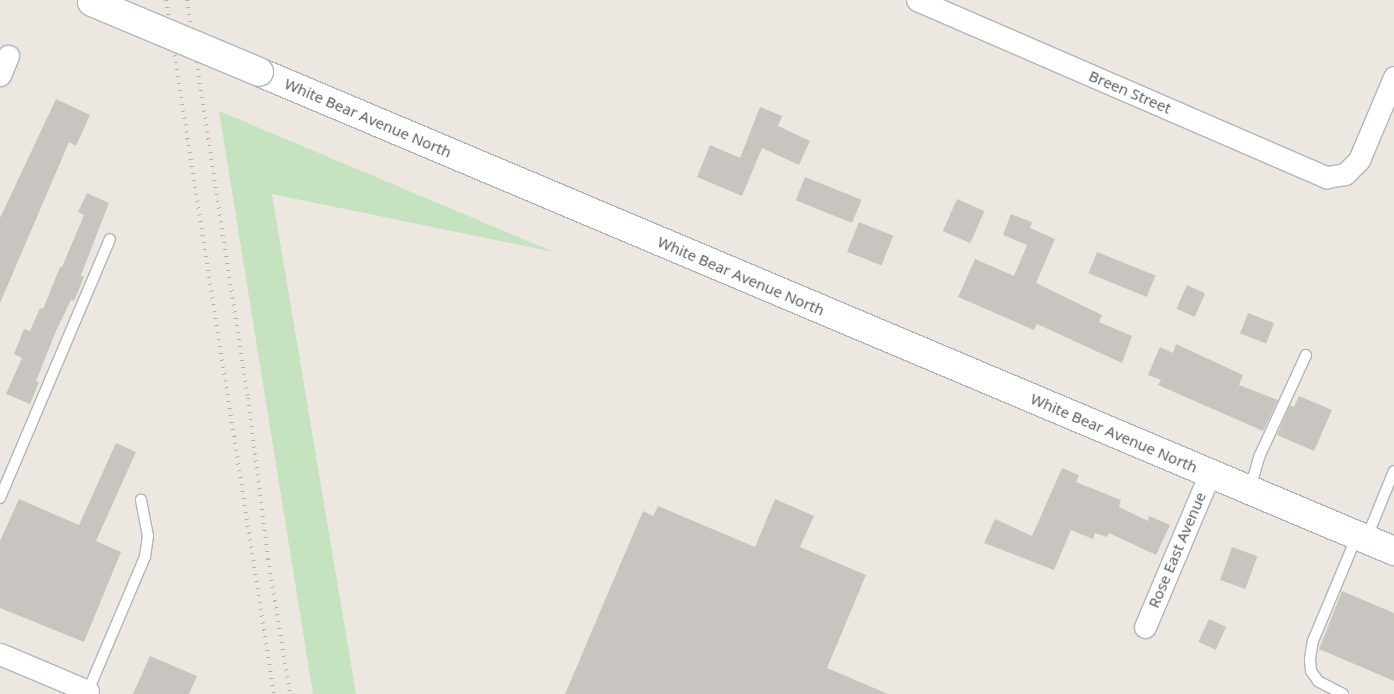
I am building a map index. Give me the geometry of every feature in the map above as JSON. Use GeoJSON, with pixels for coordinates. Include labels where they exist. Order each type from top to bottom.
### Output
{"type":"FeatureCollection","features":[{"type":"Feature","properties":{"kind":"main road","name":"White Bear Avenue North"},"geometry":{"type":"LineString","coordinates":[[91,1],[1394,551]]}},
{"type":"Feature","properties":{"kind":"street","name":"Breen Street"},"geometry":{"type":"LineString","coordinates":[[917,0],[1327,177],[1345,174],[1359,160],[1394,77]]}},
{"type":"Feature","properties":{"kind":"street"},"geometry":{"type":"LineString","coordinates":[[0,75],[8,56]]}},
{"type":"Feature","properties":{"kind":"street","name":"Rose East Avenue"},"geometry":{"type":"LineString","coordinates":[[1145,627],[1210,473]]}},
{"type":"Feature","properties":{"kind":"street"},"geometry":{"type":"LineString","coordinates":[[0,654],[87,692]]}},
{"type":"Feature","properties":{"kind":"lane"},"geometry":{"type":"LineString","coordinates":[[0,498],[110,239]]}},
{"type":"Feature","properties":{"kind":"lane"},"geometry":{"type":"LineString","coordinates":[[1250,490],[1260,455],[1306,355]]}},
{"type":"Feature","properties":{"kind":"lane"},"geometry":{"type":"LineString","coordinates":[[1342,694],[1318,681],[1311,671],[1310,659],[1313,641],[1394,471]]}},
{"type":"Feature","properties":{"kind":"lane"},"geometry":{"type":"LineString","coordinates":[[87,692],[145,557],[148,536],[141,500]]}},
{"type":"Feature","properties":{"kind":"green space"},"geometry":{"type":"Polygon","coordinates":[[[219,111],[554,252],[272,194],[356,694],[313,694],[219,111]]]}},
{"type":"Feature","properties":{"kind":"building"},"geometry":{"type":"Polygon","coordinates":[[[56,99],[90,115],[76,146],[69,142],[0,303],[0,218],[56,99]]]}},
{"type":"Feature","properties":{"kind":"building"},"geometry":{"type":"Polygon","coordinates":[[[760,107],[782,116],[778,126],[810,141],[799,165],[762,148],[742,196],[697,177],[710,145],[740,158],[760,107]]]}},
{"type":"Feature","properties":{"kind":"building"},"geometry":{"type":"Polygon","coordinates":[[[805,177],[862,200],[852,223],[796,200],[805,177]]]}},
{"type":"Feature","properties":{"kind":"building"},"geometry":{"type":"Polygon","coordinates":[[[87,193],[109,203],[81,275],[84,277],[74,301],[71,300],[56,331],[36,381],[39,382],[30,404],[6,394],[22,358],[14,354],[24,329],[30,331],[40,308],[43,309],[84,215],[78,212],[87,193]]]}},
{"type":"Feature","properties":{"kind":"building"},"geometry":{"type":"Polygon","coordinates":[[[957,199],[984,211],[970,243],[943,231],[957,199]]]}},
{"type":"Feature","properties":{"kind":"building"},"geometry":{"type":"Polygon","coordinates":[[[1011,214],[1032,222],[1030,228],[1055,239],[1036,283],[1102,315],[1099,322],[1132,336],[1122,363],[1037,324],[1034,330],[958,297],[975,259],[1014,276],[1027,245],[1003,235],[1011,214]]]}},
{"type":"Feature","properties":{"kind":"building"},"geometry":{"type":"Polygon","coordinates":[[[859,222],[893,236],[881,266],[847,252],[859,222]]]}},
{"type":"Feature","properties":{"kind":"building"},"geometry":{"type":"Polygon","coordinates":[[[1097,252],[1155,276],[1147,297],[1088,273],[1097,252]]]}},
{"type":"Feature","properties":{"kind":"building"},"geometry":{"type":"Polygon","coordinates":[[[1187,285],[1205,293],[1195,317],[1176,309],[1187,285]]]}},
{"type":"Feature","properties":{"kind":"building"},"geometry":{"type":"Polygon","coordinates":[[[1248,313],[1274,323],[1266,344],[1240,334],[1248,313]]]}},
{"type":"Feature","properties":{"kind":"building"},"geometry":{"type":"Polygon","coordinates":[[[1176,344],[1243,375],[1239,385],[1278,400],[1263,431],[1158,385],[1161,380],[1148,375],[1160,347],[1173,353],[1176,344]]]}},
{"type":"Feature","properties":{"kind":"building"},"geometry":{"type":"Polygon","coordinates":[[[1299,396],[1332,410],[1314,451],[1277,435],[1290,405],[1294,407],[1299,396]]]}},
{"type":"Feature","properties":{"kind":"building"},"geometry":{"type":"Polygon","coordinates":[[[116,443],[136,452],[96,541],[121,552],[84,642],[0,608],[0,541],[19,499],[79,525],[116,443]]]}},
{"type":"Feature","properties":{"kind":"building"},"geometry":{"type":"Polygon","coordinates":[[[1062,468],[1079,475],[1076,482],[1121,500],[1119,507],[1148,521],[1149,516],[1170,525],[1156,555],[1109,533],[1107,537],[1095,533],[1093,539],[1071,530],[1054,570],[984,543],[995,519],[1032,536],[1062,468]]]}},
{"type":"Feature","properties":{"kind":"building"},"geometry":{"type":"Polygon","coordinates":[[[775,499],[814,516],[800,547],[866,575],[827,668],[888,694],[565,694],[643,511],[653,516],[658,506],[755,547],[775,499]]]}},
{"type":"Feature","properties":{"kind":"building"},"geometry":{"type":"Polygon","coordinates":[[[1232,547],[1257,556],[1245,589],[1220,580],[1232,547]]]}},
{"type":"Feature","properties":{"kind":"building"},"geometry":{"type":"Polygon","coordinates":[[[1342,591],[1394,613],[1394,681],[1319,649],[1342,591]]]}},
{"type":"Feature","properties":{"kind":"building"},"geometry":{"type":"Polygon","coordinates":[[[1209,619],[1226,627],[1216,650],[1198,642],[1209,619]]]}},
{"type":"Feature","properties":{"kind":"building"},"geometry":{"type":"Polygon","coordinates":[[[150,656],[197,676],[189,694],[133,694],[150,656]]]}},
{"type":"Feature","properties":{"kind":"railway"},"geometry":{"type":"LineString","coordinates":[[166,0],[274,694]]}},
{"type":"Feature","properties":{"kind":"railway"},"geometry":{"type":"LineString","coordinates":[[187,0],[248,398],[268,559],[290,694]]}}]}
